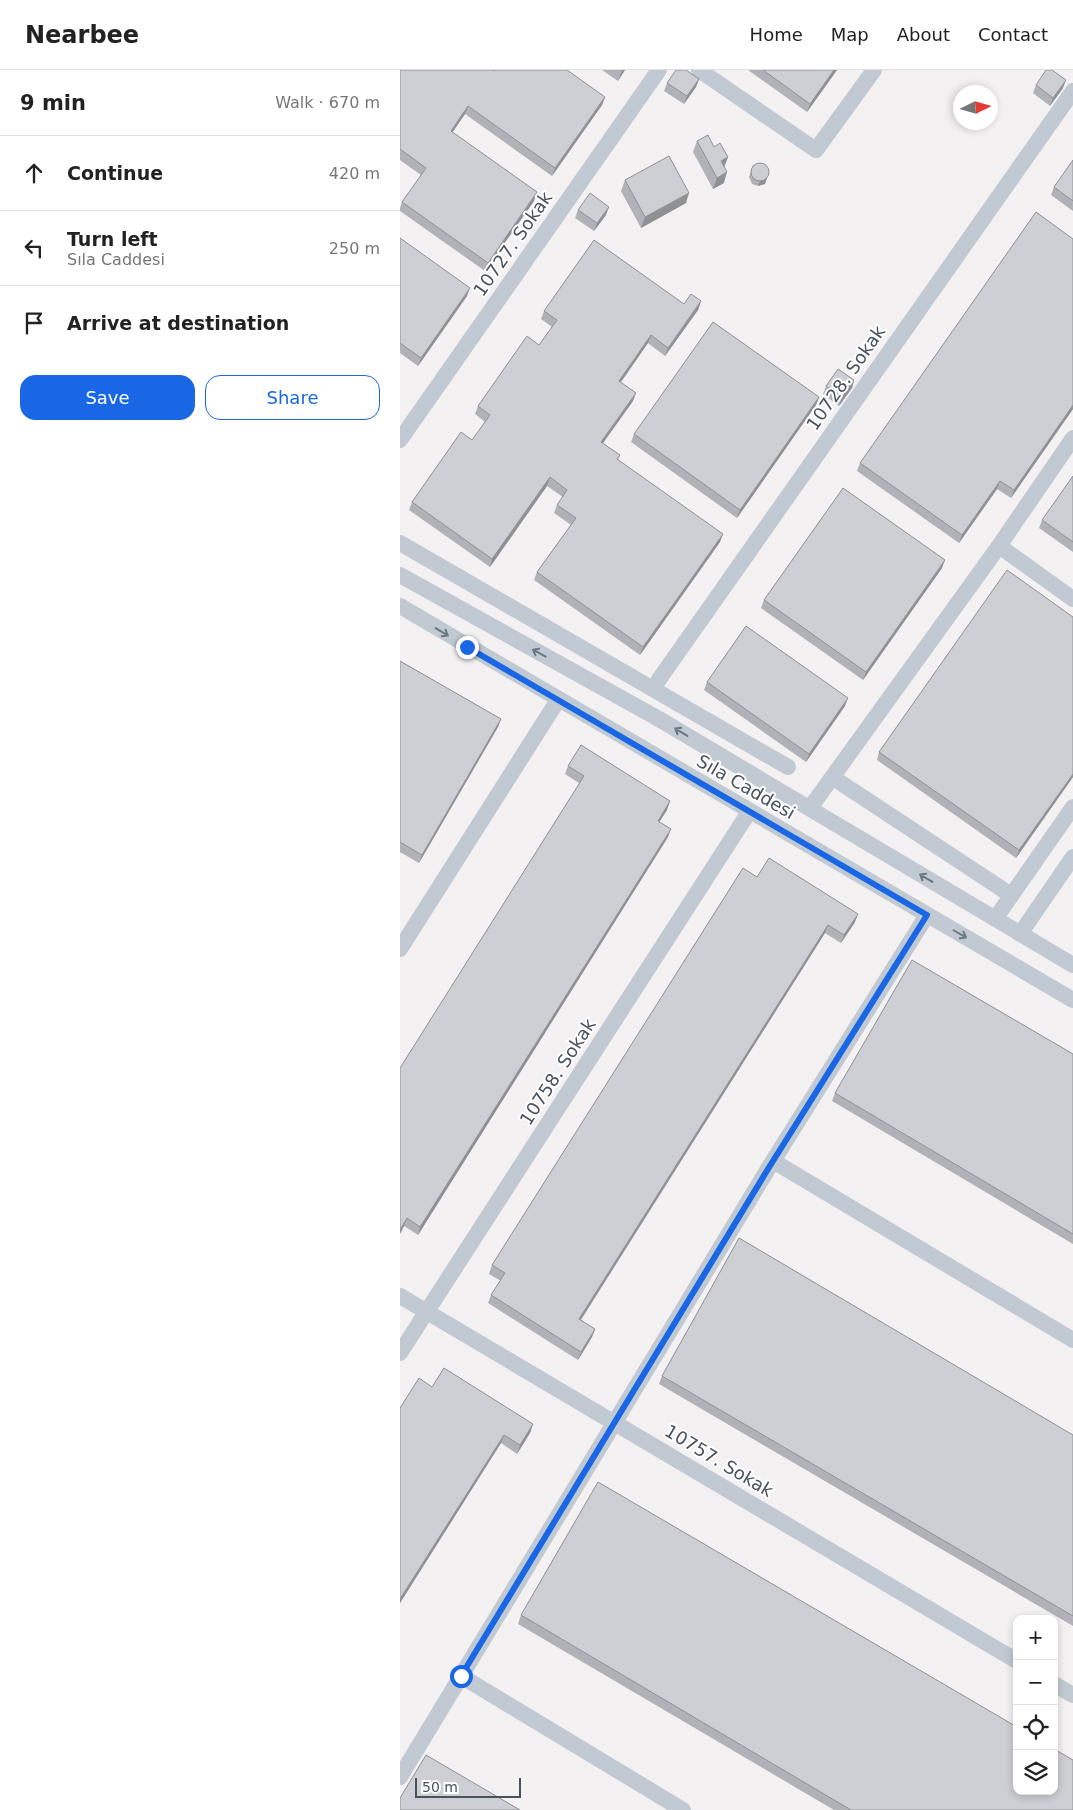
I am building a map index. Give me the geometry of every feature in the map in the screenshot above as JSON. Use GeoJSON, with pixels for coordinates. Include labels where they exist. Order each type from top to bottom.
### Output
{"type":"FeatureCollection","features":[{"type":"Feature","properties":{"kind":"street","name":"10727. Sokak"},"geometry":{"type":"LineString","coordinates":[[400,440],[659,70]]}},
{"type":"Feature","properties":{"kind":"street"},"geometry":{"type":"LineString","coordinates":[[699,70],[816,150],[874,70]]}},
{"type":"Feature","properties":{"kind":"street","name":"10728. Sokak"},"geometry":{"type":"LineString","coordinates":[[652,688],[1073,91]]}},
{"type":"Feature","properties":{"kind":"street"},"geometry":{"type":"LineString","coordinates":[[810,808],[999,546],[1073,438]]}},
{"type":"Feature","properties":{"kind":"street"},"geometry":{"type":"LineString","coordinates":[[400,543],[788,767]]}},
{"type":"Feature","properties":{"kind":"street"},"geometry":{"type":"LineString","coordinates":[[999,546],[1073,599]]}},
{"type":"Feature","properties":{"kind":"street","name":"Sıla Caddesi"},"geometry":{"type":"LineString","coordinates":[[400,575],[658,719],[1073,965]]}},
{"type":"Feature","properties":{"kind":"street","name":"Sıla Caddesi"},"geometry":{"type":"LineString","coordinates":[[400,606],[1073,1000]]}},
{"type":"Feature","properties":{"kind":"street"},"geometry":{"type":"LineString","coordinates":[[401,945],[558,700]]}},
{"type":"Feature","properties":{"kind":"street"},"geometry":{"type":"LineString","coordinates":[[832,777],[1011,895]]}},
{"type":"Feature","properties":{"kind":"street"},"geometry":{"type":"LineString","coordinates":[[995,919],[1073,806]]}},
{"type":"Feature","properties":{"kind":"street","name":"10758. Sokak"},"geometry":{"type":"LineString","coordinates":[[400,1353],[749,812]]}},
{"type":"Feature","properties":{"kind":"street"},"geometry":{"type":"LineString","coordinates":[[1020,934],[1073,857]]}},
{"type":"Feature","properties":{"kind":"street"},"geometry":{"type":"LineString","coordinates":[[400,1777],[773,1161],[927,915]]}},
{"type":"Feature","properties":{"kind":"street"},"geometry":{"type":"LineString","coordinates":[[773,1161],[1073,1340]]}},
{"type":"Feature","properties":{"kind":"street","name":"10757. Sokak"},"geometry":{"type":"LineString","coordinates":[[400,1296],[1015,1660]]}},
{"type":"Feature","properties":{"kind":"street"},"geometry":{"type":"LineString","coordinates":[[461,1676],[683,1810]]}},
{"type":"Feature","properties":{"kind":"street"},"geometry":{"type":"LineString","coordinates":[[1058,1686],[1073,1695]]}},
{"type":"Feature","properties":{"kind":"building"},"geometry":{"type":"Polygon","coordinates":[[[400,70],[567,70],[605,97],[555,168],[468,106],[451,131],[537,192],[488,263],[402,202],[426,168],[400,149],[400,70]]]}},
{"type":"Feature","properties":{"kind":"building"},"geometry":{"type":"Polygon","coordinates":[[[676,70],[686,70],[699,79],[687,96],[667,83],[676,70]]]}},
{"type":"Feature","properties":{"kind":"building"},"geometry":{"type":"Polygon","coordinates":[[[763,70],[834,70],[810,104],[763,70]]]}},
{"type":"Feature","properties":{"kind":"building"},"geometry":{"type":"Polygon","coordinates":[[[1046,70],[1052,70],[1066,80],[1053,98],[1036,85],[1046,70]]]}},
{"type":"Feature","properties":{"kind":"building"},"geometry":{"type":"Polygon","coordinates":[[[708,135],[714,147],[720,143],[728,157],[721,161],[727,172],[717,178],[697,141],[708,135]]]}},
{"type":"Feature","properties":{"kind":"building"},"geometry":{"type":"Polygon","coordinates":[[[669,156],[689,193],[645,217],[625,180],[669,156]]]}},
{"type":"Feature","properties":{"kind":"building"},"geometry":{"type":"Polygon","coordinates":[[[1073,160],[1073,201],[1054,187],[1073,160]]]}},
{"type":"Feature","properties":{"kind":"building"},"geometry":{"type":"Polygon","coordinates":[[[760,163],[766,166],[769,172],[766,178],[760,181],[754,178],[751,172],[754,166],[760,163]]]}},
{"type":"Feature","properties":{"kind":"building"},"geometry":{"type":"Polygon","coordinates":[[[590,193],[609,207],[597,223],[578,210],[590,193]]]}},
{"type":"Feature","properties":{"kind":"building"},"geometry":{"type":"Polygon","coordinates":[[[1036,212],[1073,239],[1073,405],[1014,490],[1000,481],[962,535],[860,463],[1036,212]]]}},
{"type":"Feature","properties":{"kind":"building"},"geometry":{"type":"Polygon","coordinates":[[[400,238],[470,288],[421,358],[400,343],[400,238]]]}},
{"type":"Feature","properties":{"kind":"building"},"geometry":{"type":"Polygon","coordinates":[[[594,240],[684,304],[691,294],[701,301],[668,348],[651,335],[619,381],[636,393],[601,442],[620,455],[617,459],[723,534],[643,647],[537,572],[576,518],[557,505],[567,490],[550,477],[492,559],[412,502],[461,432],[472,440],[490,415],[478,406],[527,336],[539,345],[557,320],[544,311],[594,240]]]}},
{"type":"Feature","properties":{"kind":"building"},"geometry":{"type":"Polygon","coordinates":[[[713,322],[819,397],[740,510],[634,434],[713,322]]]}},
{"type":"Feature","properties":{"kind":"building"},"geometry":{"type":"Polygon","coordinates":[[[838,369],[854,380],[842,397],[826,386],[838,369]]]}},
{"type":"Feature","properties":{"kind":"building"},"geometry":{"type":"Polygon","coordinates":[[[1073,476],[1073,542],[1042,520],[1073,476]]]}},
{"type":"Feature","properties":{"kind":"building"},"geometry":{"type":"Polygon","coordinates":[[[843,488],[945,560],[866,672],[764,600],[843,488]]]}},
{"type":"Feature","properties":{"kind":"building"},"geometry":{"type":"Polygon","coordinates":[[[1007,570],[1073,617],[1073,774],[1019,850],[879,752],[1007,570]]]}},
{"type":"Feature","properties":{"kind":"building"},"geometry":{"type":"Polygon","coordinates":[[[746,626],[848,698],[809,754],[707,682],[746,626]]]}},
{"type":"Feature","properties":{"kind":"building"},"geometry":{"type":"Polygon","coordinates":[[[400,661],[501,719],[422,855],[400,842],[400,661]]]}},
{"type":"Feature","properties":{"kind":"building"},"geometry":{"type":"Polygon","coordinates":[[[581,745],[670,801],[658,821],[671,829],[420,1227],[407,1218],[400,1230],[400,1068],[584,776],[568,766],[581,745]]]}},
{"type":"Feature","properties":{"kind":"building"},"geometry":{"type":"Polygon","coordinates":[[[769,858],[858,914],[844,935],[828,925],[579,1319],[595,1329],[581,1352],[491,1295],[505,1273],[492,1265],[743,868],[757,877],[769,858]]]}},
{"type":"Feature","properties":{"kind":"building"},"geometry":{"type":"Polygon","coordinates":[[[912,960],[1073,1054],[1073,1234],[835,1093],[912,960]]]}},
{"type":"Feature","properties":{"kind":"building"},"geometry":{"type":"Polygon","coordinates":[[[739,1238],[1073,1435],[1073,1616],[662,1376],[739,1238]]]}},
{"type":"Feature","properties":{"kind":"building"},"geometry":{"type":"Polygon","coordinates":[[[444,1368],[533,1424],[520,1445],[504,1435],[400,1599],[400,1408],[419,1378],[432,1387],[444,1368]]]}},
{"type":"Feature","properties":{"kind":"building"},"geometry":{"type":"Polygon","coordinates":[[[598,1482],[1013,1725],[1013,1795],[1058,1795],[1058,1751],[1073,1760],[1073,1810],[851,1810],[521,1615],[598,1482]]]}},
{"type":"Feature","properties":{"kind":"building"},"geometry":{"type":"Polygon","coordinates":[[[426,1755],[520,1810],[400,1810],[400,1798],[426,1755]]]}},
{"type":"Feature","properties":{"kind":"route"},"geometry":{"type":"LineString","coordinates":[[461,1676],[616,1423],[768,1169],[927,915],[467,647]]}}]}
